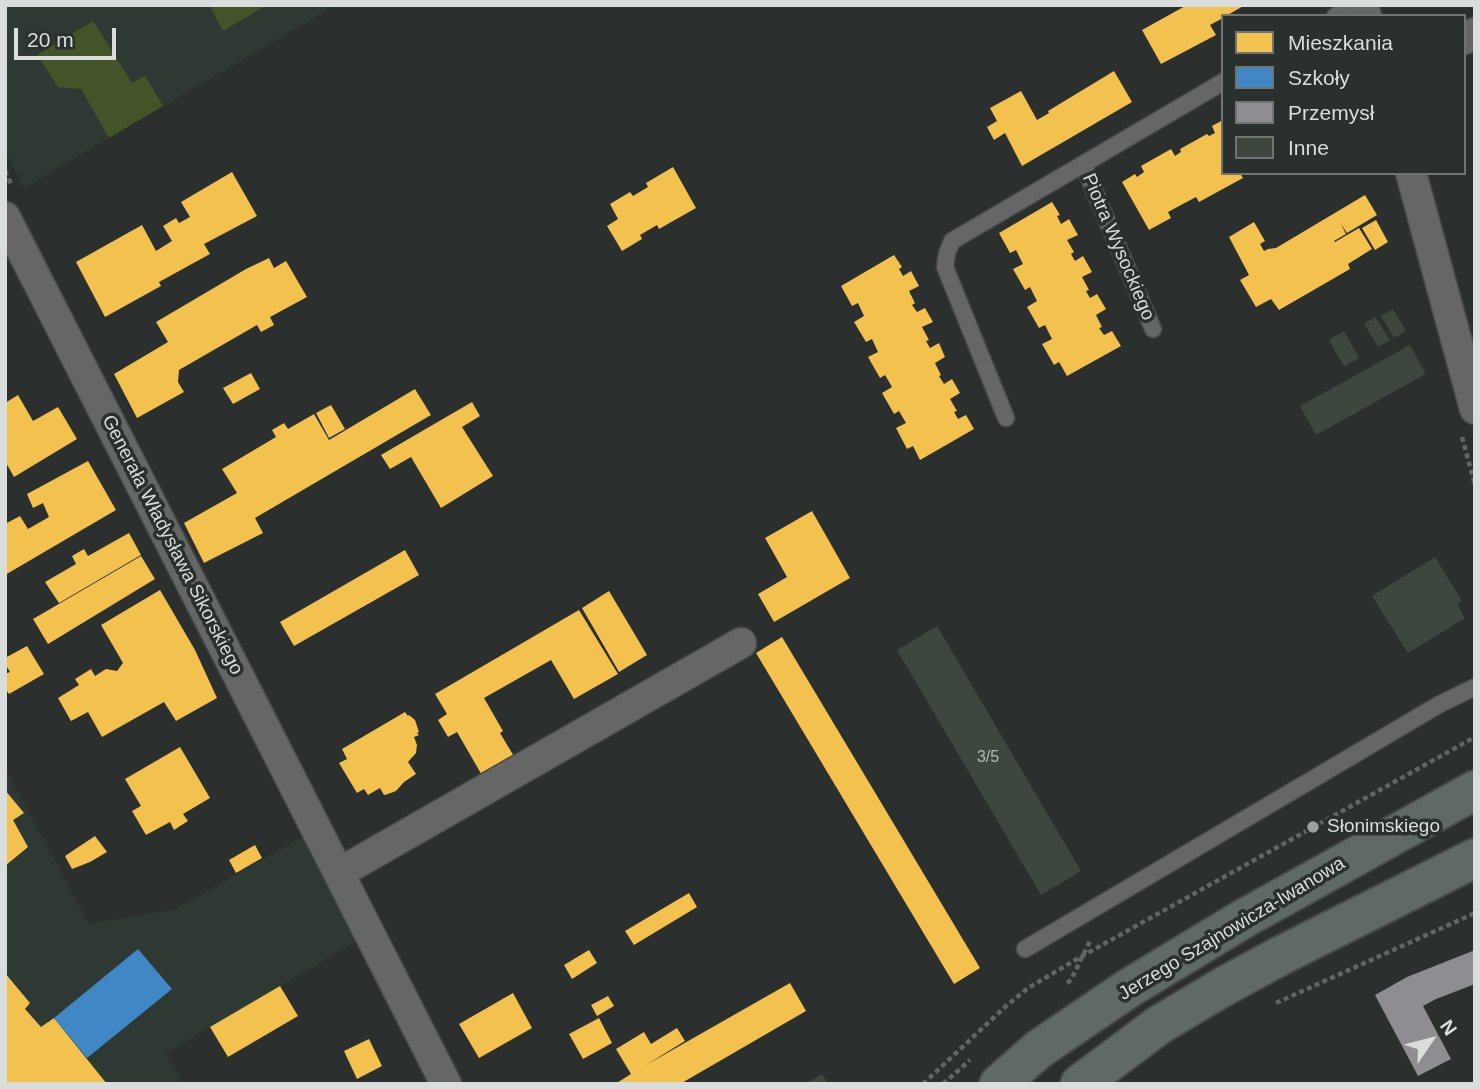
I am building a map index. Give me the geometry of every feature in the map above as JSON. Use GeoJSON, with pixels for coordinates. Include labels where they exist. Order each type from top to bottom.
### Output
{"type":"FeatureCollection","features":[{"type":"Feature","properties":{"kind":"main road","name":"Jerzego Szajnowicza-Iwanowa"},"geometry":{"type":"LineString","coordinates":[[999,1084],[1039,1049],[1129,988],[1243,919],[1475,790]]}},
{"type":"Feature","properties":{"kind":"main road"},"geometry":{"type":"LineString","coordinates":[[1080,1084],[1159,1025],[1221,988],[1475,858]]}},
{"type":"Feature","properties":{"kind":"street"},"geometry":{"type":"LineString","coordinates":[[1412,175],[1475,409]]}},
{"type":"Feature","properties":{"kind":"street","name":"Generała Władysława Sikorskiego"},"geometry":{"type":"LineString","coordinates":[[5,217],[446,1084]]}},
{"type":"Feature","properties":{"kind":"street"},"geometry":{"type":"LineString","coordinates":[[339,873],[741,643]]}},
{"type":"Feature","properties":{"kind":"lane","name":"Piotra Wysockiego"},"geometry":{"type":"LineString","coordinates":[[1006,418],[945,267],[952,241],[1221,83]]}},
{"type":"Feature","properties":{"kind":"lane","name":"Piotra Wysockiego"},"geometry":{"type":"LineString","coordinates":[[1083,164],[1153,329]]}},
{"type":"Feature","properties":{"kind":"lane"},"geometry":{"type":"LineString","coordinates":[[1026,949],[1440,704],[1475,687]]}},
{"type":"Feature","properties":{"kind":"path"},"geometry":{"type":"LineString","coordinates":[[923,1084],[1028,988],[1084,954],[1475,737]]}},
{"type":"Feature","properties":{"kind":"path"},"geometry":{"type":"LineString","coordinates":[[1269,1006],[1475,913]]}},
{"type":"Feature","properties":{"kind":"shaded area"},"geometry":{"type":"Polygon","coordinates":[[[5,5],[336,5],[24,188],[5,151],[5,5]]]}},
{"type":"Feature","properties":{"kind":"shaded area"},"geometry":{"type":"Polygon","coordinates":[[[5,768],[89,924],[176,909],[305,835],[359,940],[166,1053],[183,1084],[5,1084],[5,768]]]}},
{"type":"Feature","properties":{"kind":"green space"},"geometry":{"type":"Polygon","coordinates":[[[209,5],[267,5],[223,31],[209,5]]]}},
{"type":"Feature","properties":{"kind":"green space"},"geometry":{"type":"Polygon","coordinates":[[[93,21],[132,83],[145,76],[163,106],[109,138],[81,89],[58,87],[37,55],[93,21]]]}},
{"type":"Feature","properties":{"kind":"building: Mieszkania"},"geometry":{"type":"Polygon","coordinates":[[[1187,5],[1245,5],[1229,14],[1221,14],[1221,19],[1210,25],[1216,35],[1161,64],[1142,30],[1187,5]]]}},
{"type":"Feature","properties":{"kind":"building: Mieszkania"},"geometry":{"type":"Polygon","coordinates":[[[1114,71],[1132,102],[1022,166],[1005,133],[994,140],[987,127],[997,121],[990,108],[1021,91],[1037,120],[1114,71]]]}},
{"type":"Feature","properties":{"kind":"building: Mieszkania"},"geometry":{"type":"Polygon","coordinates":[[[1221,121],[1221,175],[1241,175],[1243,178],[1199,202],[1196,197],[1168,212],[1171,218],[1149,230],[1122,182],[1135,174],[1137,177],[1144,172],[1141,166],[1171,149],[1175,156],[1181,152],[1180,149],[1207,134],[1209,136],[1215,133],[1212,126],[1221,121]]]}},
{"type":"Feature","properties":{"kind":"building: Mieszkania"},"geometry":{"type":"Polygon","coordinates":[[[673,167],[696,208],[659,229],[657,225],[640,235],[642,239],[622,251],[607,226],[618,219],[610,204],[630,192],[633,196],[648,187],[646,183],[673,167]]]}},
{"type":"Feature","properties":{"kind":"building: Mieszkania"},"geometry":{"type":"Polygon","coordinates":[[[232,172],[257,216],[204,244],[210,254],[159,282],[161,286],[105,317],[76,262],[142,225],[156,251],[172,241],[163,226],[176,218],[179,223],[190,217],[181,202],[232,172]]]}},
{"type":"Feature","properties":{"kind":"building: Mieszkania"},"geometry":{"type":"Polygon","coordinates":[[[1365,195],[1377,215],[1347,233],[1341,224],[1346,234],[1334,241],[1359,228],[1372,249],[1348,264],[1350,269],[1279,310],[1271,299],[1256,307],[1240,280],[1249,275],[1229,237],[1254,222],[1265,241],[1260,244],[1264,251],[1276,248],[1365,195]]]}},
{"type":"Feature","properties":{"kind":"building: Mieszkania"},"geometry":{"type":"Polygon","coordinates":[[[1052,202],[1060,215],[1057,216],[1061,224],[1069,219],[1078,235],[1067,240],[1074,252],[1071,254],[1075,261],[1083,256],[1092,272],[1082,277],[1089,290],[1086,291],[1090,298],[1097,294],[1106,309],[1096,315],[1102,327],[1099,328],[1104,335],[1112,331],[1121,346],[1067,376],[1059,362],[1054,365],[1042,344],[1052,339],[1045,325],[1039,328],[1027,307],[1037,301],[1030,287],[1025,290],[1013,269],[1023,264],[1016,250],[1010,253],[999,233],[1052,202]]]}},
{"type":"Feature","properties":{"kind":"building: Mieszkania"},"geometry":{"type":"Polygon","coordinates":[[[1376,220],[1388,242],[1375,250],[1362,228],[1376,220]]]}},
{"type":"Feature","properties":{"kind":"building: Mieszkania"},"geometry":{"type":"Polygon","coordinates":[[[894,255],[902,267],[899,269],[903,276],[911,271],[919,286],[909,291],[915,303],[912,305],[917,312],[925,308],[933,322],[922,327],[930,348],[939,343],[945,357],[935,363],[941,375],[939,376],[944,384],[952,379],[960,393],[950,399],[957,411],[954,412],[958,419],[966,415],[974,429],[920,460],[913,446],[907,449],[896,428],[906,423],[899,411],[894,414],[882,393],[892,387],[885,375],[880,378],[868,357],[878,352],[872,339],[866,342],[854,322],[864,316],[858,303],[852,306],[841,286],[894,255]]]}},
{"type":"Feature","properties":{"kind":"building: Mieszkania"},"geometry":{"type":"Polygon","coordinates":[[[269,258],[274,268],[286,261],[307,297],[270,317],[274,325],[261,332],[257,325],[179,370],[178,382],[184,392],[137,418],[114,374],[168,342],[156,322],[269,258]]]}},
{"type":"Feature","properties":{"kind":"building: Mieszkania"},"geometry":{"type":"Polygon","coordinates":[[[251,373],[260,389],[233,404],[223,388],[251,373]]]}},
{"type":"Feature","properties":{"kind":"building: Mieszkania"},"geometry":{"type":"Polygon","coordinates":[[[415,389],[431,415],[255,518],[263,533],[204,563],[184,523],[237,493],[222,469],[276,437],[272,430],[284,423],[288,429],[314,414],[329,440],[415,389]]]}},
{"type":"Feature","properties":{"kind":"building: Mieszkania"},"geometry":{"type":"Polygon","coordinates":[[[18,395],[33,421],[58,407],[77,439],[14,477],[5,461],[5,403],[18,395]]]}},
{"type":"Feature","properties":{"kind":"building: Mieszkania"},"geometry":{"type":"Polygon","coordinates":[[[472,402],[480,416],[462,427],[493,476],[441,508],[411,457],[390,469],[381,455],[472,402]]]}},
{"type":"Feature","properties":{"kind":"building: Mieszkania"},"geometry":{"type":"Polygon","coordinates":[[[331,405],[345,429],[329,438],[316,413],[331,405]]]}},
{"type":"Feature","properties":{"kind":"building: Mieszkania"},"geometry":{"type":"Polygon","coordinates":[[[88,461],[116,510],[5,575],[5,524],[20,516],[28,529],[49,517],[43,503],[33,508],[27,494],[88,461]]]}},
{"type":"Feature","properties":{"kind":"building: Mieszkania"},"geometry":{"type":"Polygon","coordinates":[[[812,511],[850,578],[774,622],[758,594],[787,577],[765,538],[812,511]]]}},
{"type":"Feature","properties":{"kind":"building: Mieszkania"},"geometry":{"type":"Polygon","coordinates":[[[129,533],[141,555],[59,603],[45,582],[76,564],[72,556],[84,549],[88,556],[129,533]]]}},
{"type":"Feature","properties":{"kind":"building: Mieszkania"},"geometry":{"type":"Polygon","coordinates":[[[405,550],[419,575],[294,646],[280,622],[405,550]]]}},
{"type":"Feature","properties":{"kind":"building: Mieszkania"},"geometry":{"type":"Polygon","coordinates":[[[141,556],[155,579],[48,644],[33,619],[141,556]]]}},
{"type":"Feature","properties":{"kind":"building: Mieszkania"},"geometry":{"type":"Polygon","coordinates":[[[160,590],[195,650],[217,698],[176,721],[164,702],[102,737],[88,712],[71,721],[58,698],[79,685],[75,679],[91,669],[95,676],[106,669],[117,671],[123,663],[101,625],[160,590]]]}},
{"type":"Feature","properties":{"kind":"building: Mieszkania"},"geometry":{"type":"Polygon","coordinates":[[[609,591],[647,655],[619,672],[582,608],[609,591]]]}},
{"type":"Feature","properties":{"kind":"building: Mieszkania"},"geometry":{"type":"Polygon","coordinates":[[[579,610],[618,674],[574,699],[551,660],[484,698],[515,758],[483,777],[457,732],[448,737],[438,720],[447,714],[435,694],[579,610]]]}},
{"type":"Feature","properties":{"kind":"building: Mieszkania"},"geometry":{"type":"Polygon","coordinates":[[[782,637],[980,968],[954,984],[756,653],[782,637]]]}},
{"type":"Feature","properties":{"kind":"building: Mieszkania"},"geometry":{"type":"Polygon","coordinates":[[[27,646],[44,674],[9,694],[5,688],[5,674],[10,672],[5,658],[27,646]]]}},
{"type":"Feature","properties":{"kind":"building: Mieszkania"},"geometry":{"type":"Polygon","coordinates":[[[405,712],[415,720],[419,732],[419,735],[414,737],[416,753],[408,762],[416,774],[396,791],[388,794],[384,795],[380,788],[368,795],[364,789],[357,793],[339,763],[347,759],[342,749],[405,712]]]}},
{"type":"Feature","properties":{"kind":"building: Mieszkania"},"geometry":{"type":"Polygon","coordinates":[[[180,747],[210,798],[183,814],[188,821],[174,830],[170,822],[146,835],[132,811],[141,806],[125,779],[180,747]]]}},
{"type":"Feature","properties":{"kind":"building: Mieszkania"},"geometry":{"type":"Polygon","coordinates":[[[5,790],[24,813],[13,820],[28,847],[5,866],[5,790]]]}},
{"type":"Feature","properties":{"kind":"building: Mieszkania"},"geometry":{"type":"Polygon","coordinates":[[[95,836],[107,852],[72,869],[65,856],[95,836]]]}},
{"type":"Feature","properties":{"kind":"building: Mieszkania"},"geometry":{"type":"Polygon","coordinates":[[[255,845],[262,858],[236,873],[229,860],[255,845]]]}},
{"type":"Feature","properties":{"kind":"building: Mieszkania"},"geometry":{"type":"Polygon","coordinates":[[[689,893],[697,907],[634,945],[625,931],[689,893]]]}},
{"type":"Feature","properties":{"kind":"building: Mieszkania"},"geometry":{"type":"Polygon","coordinates":[[[589,950],[597,963],[572,979],[564,965],[589,950]]]}},
{"type":"Feature","properties":{"kind":"building: Mieszkania"},"geometry":{"type":"Polygon","coordinates":[[[5,973],[30,1003],[25,1009],[41,1027],[54,1018],[107,1084],[5,1084],[5,973]]]}},
{"type":"Feature","properties":{"kind":"building: Mieszkania"},"geometry":{"type":"Polygon","coordinates":[[[790,983],[806,1011],[680,1084],[615,1084],[631,1074],[616,1049],[644,1032],[651,1044],[677,1028],[685,1041],[646,1065],[790,983]]]}},
{"type":"Feature","properties":{"kind":"building: Mieszkania"},"geometry":{"type":"Polygon","coordinates":[[[280,986],[298,1016],[228,1057],[210,1027],[280,986]]]}},
{"type":"Feature","properties":{"kind":"building: Mieszkania"},"geometry":{"type":"Polygon","coordinates":[[[513,993],[532,1028],[479,1058],[459,1024],[513,993]]]}},
{"type":"Feature","properties":{"kind":"building: Mieszkania"},"geometry":{"type":"Polygon","coordinates":[[[608,996],[614,1006],[597,1016],[591,1005],[608,996]]]}},
{"type":"Feature","properties":{"kind":"building: Mieszkania"},"geometry":{"type":"Polygon","coordinates":[[[599,1018],[612,1043],[583,1059],[569,1034],[599,1018]]]}},
{"type":"Feature","properties":{"kind":"building: Mieszkania"},"geometry":{"type":"Polygon","coordinates":[[[369,1039],[382,1066],[357,1079],[344,1051],[369,1039]]]}},
{"type":"Feature","properties":{"kind":"building: Szkoły"},"geometry":{"type":"Polygon","coordinates":[[[138,949],[172,989],[87,1058],[54,1018],[138,949]]]}},
{"type":"Feature","properties":{"kind":"building: Przemysł"},"geometry":{"type":"Polygon","coordinates":[[[1475,950],[1475,984],[1423,1006],[1451,1059],[1418,1076],[1375,995],[1407,977],[1475,950]]]}},
{"type":"Feature","properties":{"kind":"building: Inne"},"geometry":{"type":"Polygon","coordinates":[[[1393,309],[1406,331],[1394,338],[1381,316],[1393,309]]]}},
{"type":"Feature","properties":{"kind":"building: Inne"},"geometry":{"type":"Polygon","coordinates":[[[1375,317],[1390,340],[1378,347],[1364,324],[1375,317]]]}},
{"type":"Feature","properties":{"kind":"building: Inne"},"geometry":{"type":"Polygon","coordinates":[[[1344,331],[1359,358],[1344,367],[1329,340],[1344,331]]]}},
{"type":"Feature","properties":{"kind":"building: Inne"},"geometry":{"type":"Polygon","coordinates":[[[1410,345],[1426,374],[1316,435],[1300,406],[1410,345]]]}},
{"type":"Feature","properties":{"kind":"building: Inne"},"geometry":{"type":"Polygon","coordinates":[[[1435,557],[1462,601],[1457,604],[1465,618],[1408,653],[1372,596],[1435,557]]]}},
{"type":"Feature","properties":{"kind":"building: Inne"},"geometry":{"type":"Polygon","coordinates":[[[937,626],[1081,871],[1041,895],[897,650],[937,626]]]}},
{"type":"Feature","properties":{"kind":"building: Inne"},"geometry":{"type":"Polygon","coordinates":[[[822,1074],[828,1084],[805,1084],[822,1074]]]}},
{"type":"Feature","properties":{"kind":"place","name":"Słonimskiego"},"geometry":{"type":"Point","coordinates":[1313,827]}}]}
